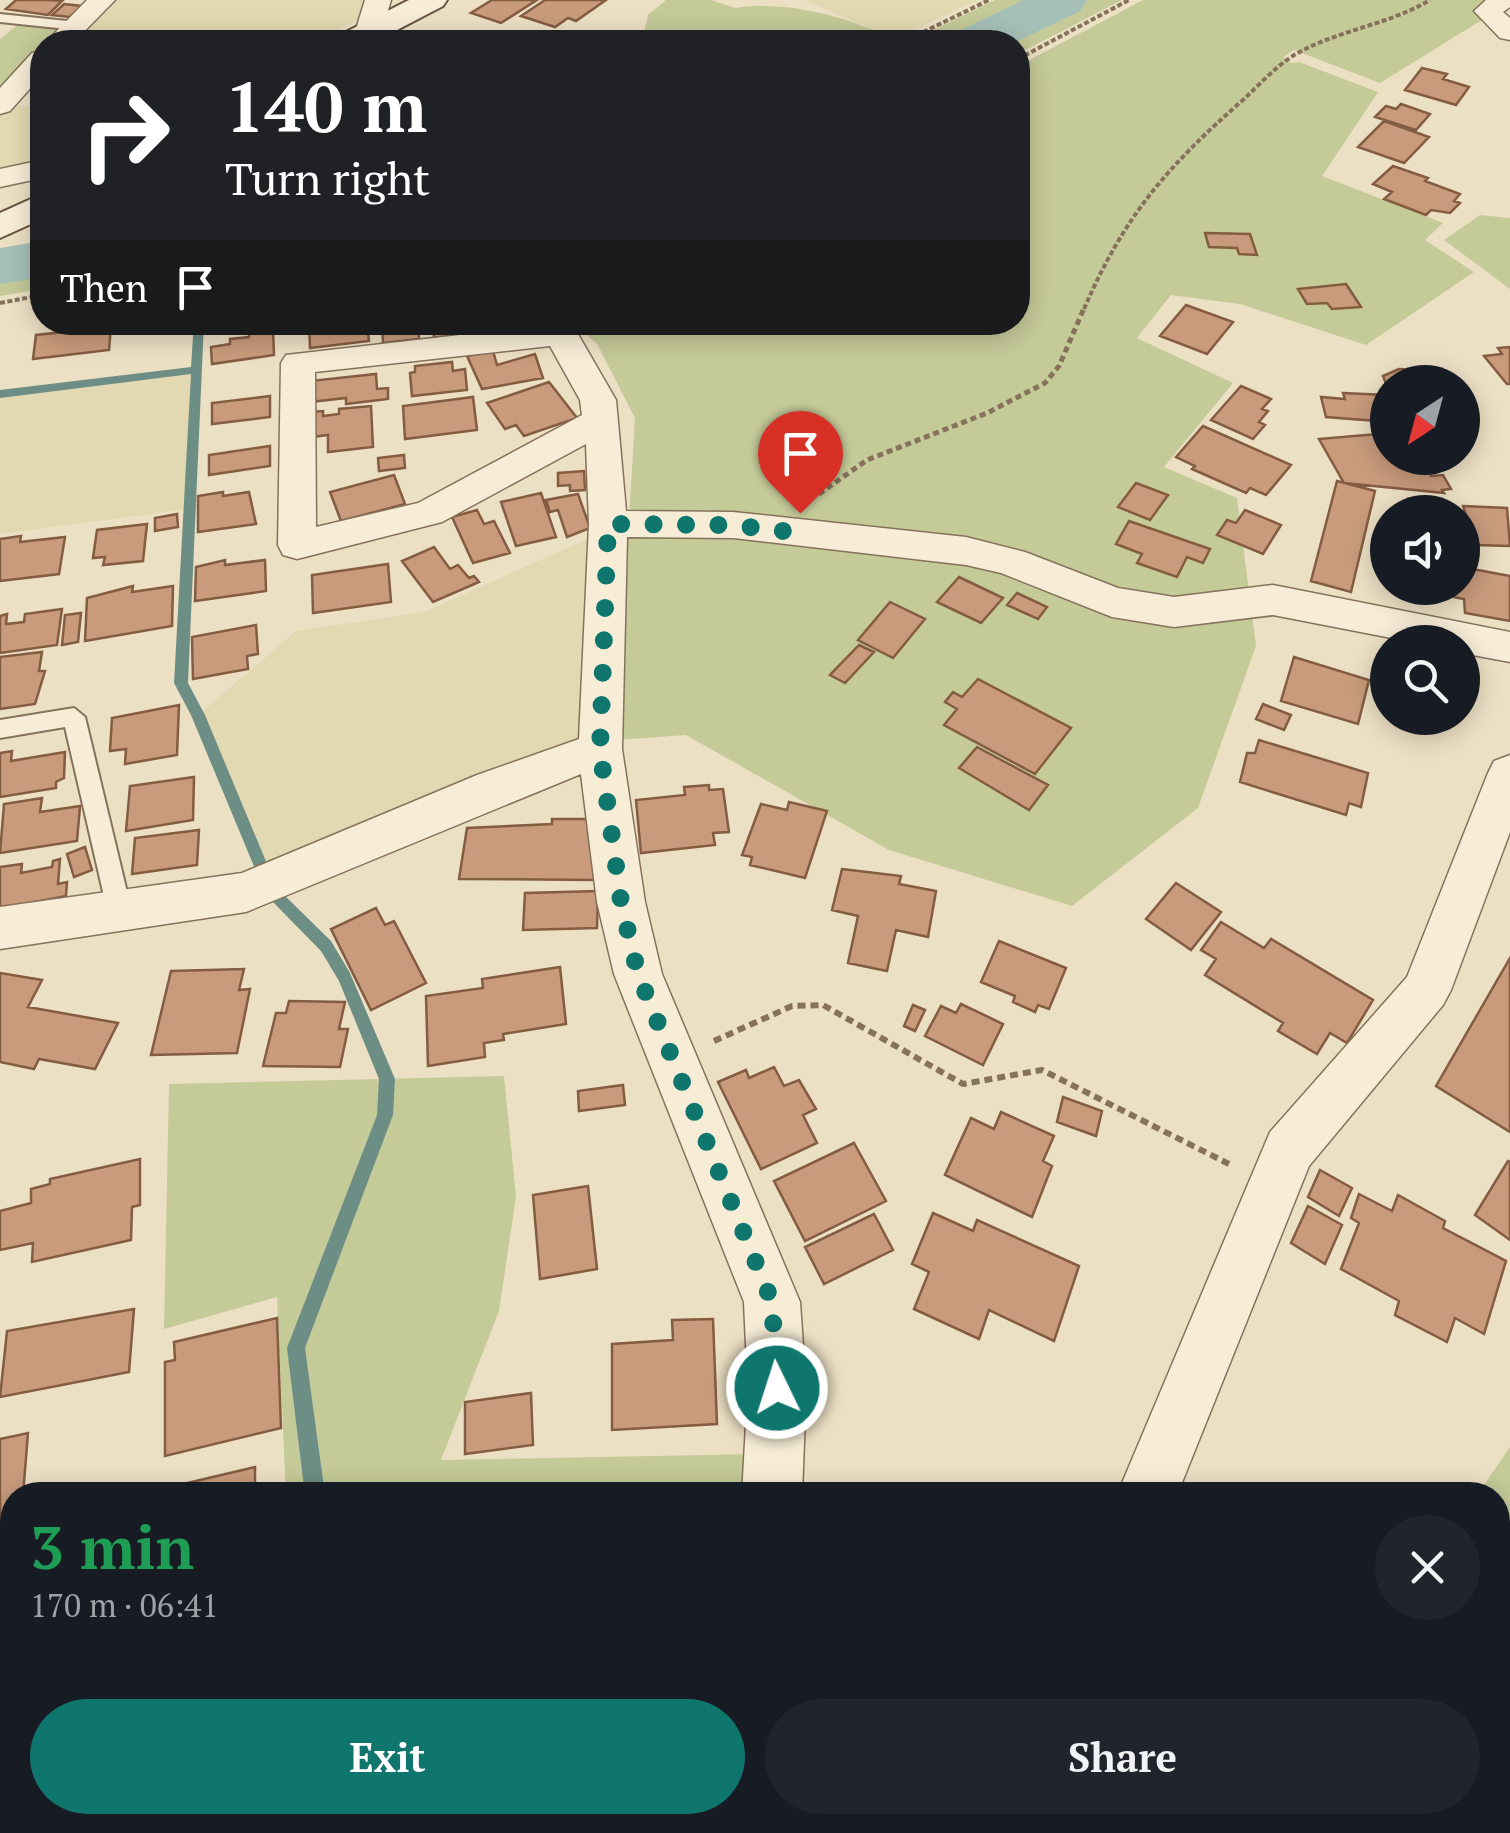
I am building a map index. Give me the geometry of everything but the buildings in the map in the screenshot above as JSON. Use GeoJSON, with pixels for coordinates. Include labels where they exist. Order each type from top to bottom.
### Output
{"type":"FeatureCollection","features":[{"type":"Feature","properties":{"kind":"street"},"geometry":{"type":"LineString","coordinates":[[72,30],[102,0]]}},
{"type":"Feature","properties":{"kind":"street"},"geometry":{"type":"LineString","coordinates":[[366,30],[378,0]]}},
{"type":"Feature","properties":{"kind":"street"},"geometry":{"type":"LineString","coordinates":[[378,30],[432,0]]}},
{"type":"Feature","properties":{"kind":"street"},"geometry":{"type":"LineString","coordinates":[[1503,0],[1487,11],[1510,32]]}},
{"type":"Feature","properties":{"kind":"street"},"geometry":{"type":"LineString","coordinates":[[0,105],[30,72]]}},
{"type":"Feature","properties":{"kind":"street"},"geometry":{"type":"LineString","coordinates":[[0,178],[30,172]]}},
{"type":"Feature","properties":{"kind":"street"},"geometry":{"type":"LineString","coordinates":[[4,224],[30,211]]}},
{"type":"Feature","properties":{"kind":"street"},"geometry":{"type":"LineString","coordinates":[[505,335],[298,363],[296,545],[429,514],[602,420]]}},
{"type":"Feature","properties":{"kind":"street"},"geometry":{"type":"LineString","coordinates":[[561,335],[598,400],[602,420],[608,524],[600,749],[621,902],[638,974],[772,1302],[777,1388],[773,1482]]}},
{"type":"Feature","properties":{"kind":"street"},"geometry":{"type":"LineString","coordinates":[[608,524],[732,525],[966,551],[1012,562],[1128,605],[1174,612],[1273,600],[1510,647]]}},
{"type":"Feature","properties":{"kind":"street"},"geometry":{"type":"LineString","coordinates":[[0,928],[246,892],[492,788],[600,749]]}},
{"type":"Feature","properties":{"kind":"street"},"geometry":{"type":"LineString","coordinates":[[1152,1482],[1288,1150],[1426,990],[1510,773]]}},
{"type":"Feature","properties":{"kind":"lane"},"geometry":{"type":"LineString","coordinates":[[0,18],[51,30]]}},
{"type":"Feature","properties":{"kind":"lane"},"geometry":{"type":"LineString","coordinates":[[0,729],[74,717],[119,909]]}},
{"type":"Feature","properties":{"kind":"path"},"geometry":{"type":"LineString","coordinates":[[928,30],[989,0]]}},
{"type":"Feature","properties":{"kind":"path"},"geometry":{"type":"LineString","coordinates":[[1030,53],[1130,0]]}},
{"type":"Feature","properties":{"kind":"path"},"geometry":{"type":"LineString","coordinates":[[783,531],[817,496],[867,460],[986,412],[1045,382],[1059,366],[1101,269],[1149,190],[1190,147],[1292,56],[1318,42],[1401,18],[1430,0]]}},
{"type":"Feature","properties":{"kind":"path"},"geometry":{"type":"LineString","coordinates":[[0,303],[30,297]]}},
{"type":"Feature","properties":{"kind":"path"},"geometry":{"type":"LineString","coordinates":[[671,1060],[792,1006],[823,1005],[964,1084],[1042,1070],[1274,1187]]}},
{"type":"Feature","properties":{"kind":"shaded area"},"geometry":{"type":"Polygon","coordinates":[[[109,0],[365,0],[360,19],[338,30],[81,30],[109,0]]]}},
{"type":"Feature","properties":{"kind":"shaded area"},"geometry":{"type":"Polygon","coordinates":[[[804,0],[976,0],[914,30],[875,30],[804,0]]]}},
{"type":"Feature","properties":{"kind":"shaded area"},"geometry":{"type":"Polygon","coordinates":[[[15,105],[30,107],[30,165],[0,171],[0,115],[15,105]]]}},
{"type":"Feature","properties":{"kind":"shaded area"},"geometry":{"type":"Polygon","coordinates":[[[197,370],[189,509],[0,534],[0,394],[197,370]]]}},
{"type":"Feature","properties":{"kind":"shaded area"},"geometry":{"type":"Polygon","coordinates":[[[590,538],[592,731],[567,752],[263,871],[198,715],[296,631],[424,612],[590,538]]]}},
{"type":"Feature","properties":{"kind":"green space"},"geometry":{"type":"Polygon","coordinates":[[[666,0],[711,0],[735,8],[797,8],[873,30],[645,30],[648,15],[666,0]]]}},
{"type":"Feature","properties":{"kind":"green space"},"geometry":{"type":"Polygon","coordinates":[[[995,0],[1046,0],[985,30],[934,30],[995,0]]]}},
{"type":"Feature","properties":{"kind":"green space"},"geometry":{"type":"Polygon","coordinates":[[[1075,0],[1122,0],[1030,48],[1030,30],[1014,30],[1075,0]]]}},
{"type":"Feature","properties":{"kind":"green space"},"geometry":{"type":"Polygon","coordinates":[[[1143,0],[1491,0],[1485,18],[1380,83],[1294,50],[1283,57],[1378,92],[1322,176],[1443,223],[1425,240],[1474,272],[1366,345],[1240,304],[1171,295],[1137,338],[1233,383],[1164,467],[1237,498],[1256,646],[1198,808],[1072,906],[889,850],[686,735],[616,740],[635,418],[597,344],[587,335],[1030,335],[1030,60],[1143,0]]]}},
{"type":"Feature","properties":{"kind":"green space"},"geometry":{"type":"Polygon","coordinates":[[[21,22],[64,29],[30,30],[30,61],[0,90],[0,39],[21,22]]]}},
{"type":"Feature","properties":{"kind":"green space"},"geometry":{"type":"Polygon","coordinates":[[[1480,215],[1510,218],[1510,289],[1444,240],[1480,215]]]}},
{"type":"Feature","properties":{"kind":"green space"},"geometry":{"type":"Polygon","coordinates":[[[30,268],[30,291],[0,296],[0,273],[30,268]]]}},
{"type":"Feature","properties":{"kind":"green space"},"geometry":{"type":"Polygon","coordinates":[[[504,1076],[516,1196],[499,1311],[441,1460],[757,1454],[756,1482],[285,1482],[277,1297],[164,1329],[169,1084],[504,1076]]]}},
{"type":"Feature","properties":{"kind":"green space"},"geometry":{"type":"Polygon","coordinates":[[[1510,1447],[1510,1482],[1486,1482],[1510,1447]]]}},
{"type":"Feature","properties":{"kind":"waterway"},"geometry":{"type":"LineString","coordinates":[[1001,30],[1062,0]]}},
{"type":"Feature","properties":{"kind":"waterway"},"geometry":{"type":"LineString","coordinates":[[0,266],[30,261]]}},
{"type":"Feature","properties":{"kind":"waterway"},"geometry":{"type":"LineString","coordinates":[[197,370],[198,335]]}},
{"type":"Feature","properties":{"kind":"waterway"},"geometry":{"type":"LineString","coordinates":[[0,394],[197,370]]}},
{"type":"Feature","properties":{"kind":"waterway"},"geometry":{"type":"LineString","coordinates":[[197,370],[181,683],[263,871]]}},
{"type":"Feature","properties":{"kind":"waterway"},"geometry":{"type":"LineString","coordinates":[[275,895],[326,946],[345,978],[387,1079],[385,1115],[296,1348],[313,1482]]}},
{"type":"Feature","properties":{"kind":"route"},"geometry":{"type":"LineString","coordinates":[[777,1388],[772,1302],[638,974],[621,902],[600,749],[608,524],[732,525],[783,531],[800,513]]}}]}
